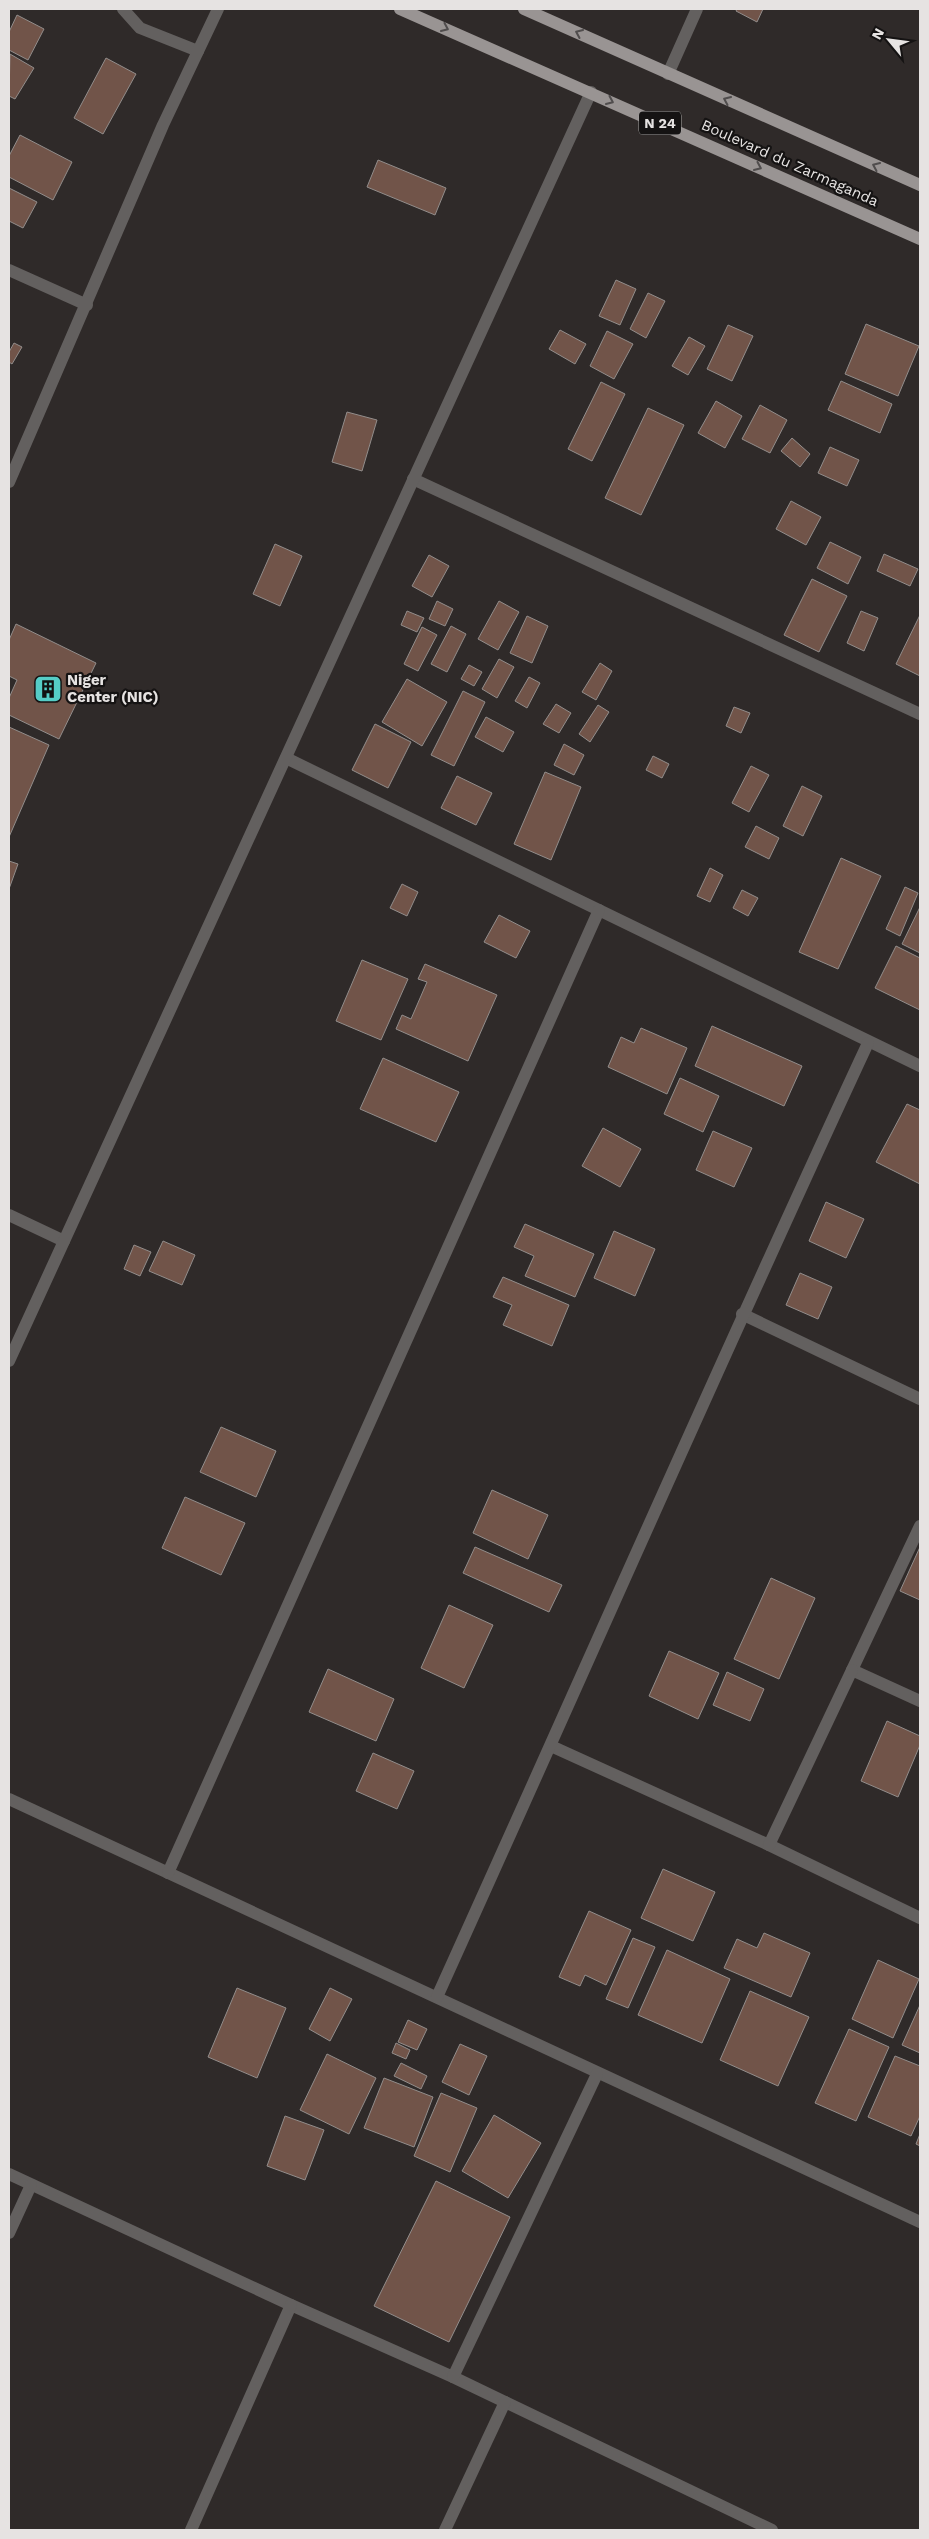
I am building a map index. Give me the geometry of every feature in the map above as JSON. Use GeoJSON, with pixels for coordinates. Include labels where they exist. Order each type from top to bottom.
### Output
{"type":"FeatureCollection","features":[{"type":"Feature","properties":{"kind":"main road","name":"Boulevard du Zarmaganda"},"geometry":{"type":"LineString","coordinates":[[400,9],[920,239]]}},
{"type":"Feature","properties":{"kind":"main road"},"geometry":{"type":"LineString","coordinates":[[524,9],[920,185]]}},
{"type":"Feature","properties":{"kind":"street"},"geometry":{"type":"LineString","coordinates":[[123,9],[140,28],[198,52]]}},
{"type":"Feature","properties":{"kind":"street"},"geometry":{"type":"LineString","coordinates":[[9,482],[87,305],[163,125],[218,9]]}},
{"type":"Feature","properties":{"kind":"street"},"geometry":{"type":"LineString","coordinates":[[668,74],[697,9]]}},
{"type":"Feature","properties":{"kind":"street"},"geometry":{"type":"LineString","coordinates":[[9,1361],[591,92]]}},
{"type":"Feature","properties":{"kind":"street"},"geometry":{"type":"LineString","coordinates":[[9,270],[87,305]]}},
{"type":"Feature","properties":{"kind":"street"},"geometry":{"type":"LineString","coordinates":[[413,480],[920,714]]}},
{"type":"Feature","properties":{"kind":"street"},"geometry":{"type":"LineString","coordinates":[[286,758],[868,1043],[920,1066]]}},
{"type":"Feature","properties":{"kind":"street"},"geometry":{"type":"LineString","coordinates":[[168,1873],[599,910]]}},
{"type":"Feature","properties":{"kind":"street"},"geometry":{"type":"LineString","coordinates":[[437,1997],[551,1746],[742,1314],[868,1043]]}},
{"type":"Feature","properties":{"kind":"street"},"geometry":{"type":"LineString","coordinates":[[9,1215],[64,1241]]}},
{"type":"Feature","properties":{"kind":"street"},"geometry":{"type":"LineString","coordinates":[[742,1314],[920,1399]]}},
{"type":"Feature","properties":{"kind":"street"},"geometry":{"type":"LineString","coordinates":[[769,1845],[920,1526]]}},
{"type":"Feature","properties":{"kind":"street"},"geometry":{"type":"LineString","coordinates":[[852,1670],[920,1701]]}},
{"type":"Feature","properties":{"kind":"street"},"geometry":{"type":"LineString","coordinates":[[551,1746],[769,1845],[920,1918]]}},
{"type":"Feature","properties":{"kind":"street"},"geometry":{"type":"LineString","coordinates":[[9,1799],[437,1997],[597,2074],[920,2222]]}},
{"type":"Feature","properties":{"kind":"street"},"geometry":{"type":"LineString","coordinates":[[453,2377],[597,2074]]}},
{"type":"Feature","properties":{"kind":"street"},"geometry":{"type":"LineString","coordinates":[[9,2174],[291,2305],[453,2377],[772,2530]]}},
{"type":"Feature","properties":{"kind":"street"},"geometry":{"type":"LineString","coordinates":[[9,2233],[31,2185]]}},
{"type":"Feature","properties":{"kind":"street"},"geometry":{"type":"LineString","coordinates":[[191,2530],[291,2305]]}},
{"type":"Feature","properties":{"kind":"street"},"geometry":{"type":"LineString","coordinates":[[445,2530],[505,2402]]}},
{"type":"Feature","properties":{"kind":"building"},"geometry":{"type":"Polygon","coordinates":[[[737,9],[763,9],[757,22],[736,11],[737,9]]]}},
{"type":"Feature","properties":{"kind":"building"},"geometry":{"type":"Polygon","coordinates":[[[17,15],[44,29],[28,60],[9,50],[9,32],[17,15]]]}},
{"type":"Feature","properties":{"kind":"building"},"geometry":{"type":"Polygon","coordinates":[[[10,54],[34,68],[15,99],[9,96],[10,54]]]}},
{"type":"Feature","properties":{"kind":"building"},"geometry":{"type":"Polygon","coordinates":[[[106,58],[136,74],[103,134],[74,118],[106,58]]]}},
{"type":"Feature","properties":{"kind":"building"},"geometry":{"type":"Polygon","coordinates":[[[20,135],[72,162],[53,200],[9,177],[9,156],[20,135]]]}},
{"type":"Feature","properties":{"kind":"building"},"geometry":{"type":"Polygon","coordinates":[[[378,160],[446,188],[435,215],[367,187],[378,160]]]}},
{"type":"Feature","properties":{"kind":"building"},"geometry":{"type":"Polygon","coordinates":[[[9,188],[37,202],[23,228],[9,221],[9,188]]]}},
{"type":"Feature","properties":{"kind":"building"},"geometry":{"type":"Polygon","coordinates":[[[616,280],[636,289],[620,325],[599,316],[616,280]]]}},
{"type":"Feature","properties":{"kind":"building"},"geometry":{"type":"Polygon","coordinates":[[[648,293],[665,301],[646,338],[630,329],[648,293]]]}},
{"type":"Feature","properties":{"kind":"building"},"geometry":{"type":"Polygon","coordinates":[[[866,324],[919,346],[898,396],[845,374],[866,324]]]}},
{"type":"Feature","properties":{"kind":"building"},"geometry":{"type":"Polygon","coordinates":[[[728,325],[753,336],[732,381],[707,369],[728,325]]]}},
{"type":"Feature","properties":{"kind":"building"},"geometry":{"type":"Polygon","coordinates":[[[560,330],[586,344],[575,364],[549,349],[560,330]]]}},
{"type":"Feature","properties":{"kind":"building"},"geometry":{"type":"Polygon","coordinates":[[[607,331],[633,344],[614,379],[590,366],[607,331]]]}},
{"type":"Feature","properties":{"kind":"building"},"geometry":{"type":"Polygon","coordinates":[[[689,337],[705,346],[688,375],[672,366],[689,337]]]}},
{"type":"Feature","properties":{"kind":"building"},"geometry":{"type":"Polygon","coordinates":[[[14,343],[22,347],[12,364],[9,362],[9,352],[14,343]]]}},
{"type":"Feature","properties":{"kind":"building"},"geometry":{"type":"Polygon","coordinates":[[[841,381],[892,404],[880,433],[828,410],[841,381]]]}},
{"type":"Feature","properties":{"kind":"building"},"geometry":{"type":"Polygon","coordinates":[[[601,382],[625,394],[592,461],[568,449],[601,382]]]}},
{"type":"Feature","properties":{"kind":"building"},"geometry":{"type":"Polygon","coordinates":[[[716,401],[742,416],[725,448],[698,433],[716,401]]]}},
{"type":"Feature","properties":{"kind":"building"},"geometry":{"type":"Polygon","coordinates":[[[760,405],[787,420],[770,453],[742,439],[760,405]]]}},
{"type":"Feature","properties":{"kind":"building"},"geometry":{"type":"Polygon","coordinates":[[[648,408],[684,425],[641,515],[605,498],[648,408]]]}},
{"type":"Feature","properties":{"kind":"building"},"geometry":{"type":"Polygon","coordinates":[[[347,412],[377,420],[362,471],[332,462],[347,412]]]}},
{"type":"Feature","properties":{"kind":"building"},"geometry":{"type":"Polygon","coordinates":[[[792,438],[810,454],[800,467],[781,451],[792,438]]]}},
{"type":"Feature","properties":{"kind":"building"},"geometry":{"type":"Polygon","coordinates":[[[830,447],[859,460],[847,486],[818,473],[830,447]]]}},
{"type":"Feature","properties":{"kind":"building"},"geometry":{"type":"Polygon","coordinates":[[[791,501],[821,517],[806,545],[776,529],[791,501]]]}},
{"type":"Feature","properties":{"kind":"building"},"geometry":{"type":"Polygon","coordinates":[[[830,542],[861,557],[848,584],[817,568],[830,542]]]}},
{"type":"Feature","properties":{"kind":"building"},"geometry":{"type":"Polygon","coordinates":[[[275,544],[302,556],[280,606],[253,594],[275,544]]]}},
{"type":"Feature","properties":{"kind":"building"},"geometry":{"type":"Polygon","coordinates":[[[884,554],[918,569],[910,586],[877,571],[884,554]]]}},
{"type":"Feature","properties":{"kind":"building"},"geometry":{"type":"Polygon","coordinates":[[[429,555],[449,566],[432,597],[412,586],[429,555]]]}},
{"type":"Feature","properties":{"kind":"building"},"geometry":{"type":"Polygon","coordinates":[[[812,579],[847,596],[819,652],[784,635],[812,579]]]}},
{"type":"Feature","properties":{"kind":"building"},"geometry":{"type":"Polygon","coordinates":[[[437,601],[453,609],[445,626],[429,619],[437,601]]]}},
{"type":"Feature","properties":{"kind":"building"},"geometry":{"type":"Polygon","coordinates":[[[499,601],[519,612],[498,650],[478,639],[499,601]]]}},
{"type":"Feature","properties":{"kind":"building"},"geometry":{"type":"Polygon","coordinates":[[[407,611],[424,618],[417,632],[401,625],[407,611]]]}},
{"type":"Feature","properties":{"kind":"building"},"geometry":{"type":"Polygon","coordinates":[[[861,611],[878,618],[864,651],[847,643],[861,611]]]}},
{"type":"Feature","properties":{"kind":"building"},"geometry":{"type":"Polygon","coordinates":[[[920,615],[920,676],[896,664],[920,615]]]}},
{"type":"Feature","properties":{"kind":"building"},"geometry":{"type":"Polygon","coordinates":[[[527,616],[548,626],[532,663],[510,653],[527,616]]]}},
{"type":"Feature","properties":{"kind":"building","name":"Niger Center (NIC)"},"geometry":{"type":"Polygon","coordinates":[[[16,624],[96,663],[59,739],[9,715],[9,698],[17,680],[9,676],[9,640],[16,624]]]}},
{"type":"Feature","properties":{"kind":"building"},"geometry":{"type":"Polygon","coordinates":[[[451,626],[466,634],[447,672],[431,664],[451,626]]]}},
{"type":"Feature","properties":{"kind":"building"},"geometry":{"type":"Polygon","coordinates":[[[422,627],[437,635],[418,671],[404,664],[422,627]]]}},
{"type":"Feature","properties":{"kind":"building"},"geometry":{"type":"Polygon","coordinates":[[[499,659],[514,667],[497,698],[482,689],[499,659]]]}},
{"type":"Feature","properties":{"kind":"building"},"geometry":{"type":"Polygon","coordinates":[[[600,663],[612,671],[596,700],[582,692],[600,663]]]}},
{"type":"Feature","properties":{"kind":"building"},"geometry":{"type":"Polygon","coordinates":[[[469,665],[482,672],[474,686],[461,679],[469,665]]]}},
{"type":"Feature","properties":{"kind":"building"},"geometry":{"type":"Polygon","coordinates":[[[529,677],[540,683],[527,708],[515,701],[529,677]]]}},
{"type":"Feature","properties":{"kind":"building"},"geometry":{"type":"Polygon","coordinates":[[[407,679],[447,702],[422,746],[382,722],[407,679]]]}},
{"type":"Feature","properties":{"kind":"building"},"geometry":{"type":"Polygon","coordinates":[[[463,691],[485,702],[454,766],[431,755],[463,691]]]}},
{"type":"Feature","properties":{"kind":"building"},"geometry":{"type":"Polygon","coordinates":[[[556,704],[571,713],[559,733],[543,724],[556,704]]]}},
{"type":"Feature","properties":{"kind":"building"},"geometry":{"type":"Polygon","coordinates":[[[598,705],[609,712],[590,742],[579,734],[598,705]]]}},
{"type":"Feature","properties":{"kind":"building"},"geometry":{"type":"Polygon","coordinates":[[[734,707],[750,713],[741,733],[726,726],[734,707]]]}},
{"type":"Feature","properties":{"kind":"building"},"geometry":{"type":"Polygon","coordinates":[[[486,717],[514,732],[503,752],[475,737],[486,717]]]}},
{"type":"Feature","properties":{"kind":"building"},"geometry":{"type":"Polygon","coordinates":[[[375,724],[411,742],[388,788],[352,770],[375,724]]]}},
{"type":"Feature","properties":{"kind":"building"},"geometry":{"type":"Polygon","coordinates":[[[9,727],[49,745],[9,837],[9,727]]]}},
{"type":"Feature","properties":{"kind":"building"},"geometry":{"type":"Polygon","coordinates":[[[564,744],[584,755],[574,775],[554,765],[564,744]]]}},
{"type":"Feature","properties":{"kind":"building"},"geometry":{"type":"Polygon","coordinates":[[[653,756],[669,764],[662,778],[646,770],[653,756]]]}},
{"type":"Feature","properties":{"kind":"building"},"geometry":{"type":"Polygon","coordinates":[[[751,766],[769,775],[749,812],[732,803],[751,766]]]}},
{"type":"Feature","properties":{"kind":"building"},"geometry":{"type":"Polygon","coordinates":[[[545,772],[581,787],[551,860],[514,844],[545,772]]]}},
{"type":"Feature","properties":{"kind":"building"},"geometry":{"type":"Polygon","coordinates":[[[457,776],[492,793],[476,825],[441,808],[457,776]]]}},
{"type":"Feature","properties":{"kind":"building"},"geometry":{"type":"Polygon","coordinates":[[[802,786],[822,796],[803,836],[783,826],[802,786]]]}},
{"type":"Feature","properties":{"kind":"building"},"geometry":{"type":"Polygon","coordinates":[[[756,826],[779,838],[769,859],[745,847],[756,826]]]}},
{"type":"Feature","properties":{"kind":"building"},"geometry":{"type":"Polygon","coordinates":[[[841,858],[881,876],[838,969],[799,952],[841,858]]]}},
{"type":"Feature","properties":{"kind":"building"},"geometry":{"type":"Polygon","coordinates":[[[9,861],[18,864],[9,889],[9,861]]]}},
{"type":"Feature","properties":{"kind":"building"},"geometry":{"type":"Polygon","coordinates":[[[710,868],[723,875],[710,902],[697,896],[710,868]]]}},
{"type":"Feature","properties":{"kind":"building"},"geometry":{"type":"Polygon","coordinates":[[[402,884],[418,892],[407,916],[390,908],[402,884]]]}},
{"type":"Feature","properties":{"kind":"building"},"geometry":{"type":"Polygon","coordinates":[[[905,887],[918,893],[900,936],[886,929],[905,887]]]}},
{"type":"Feature","properties":{"kind":"building"},"geometry":{"type":"Polygon","coordinates":[[[742,890],[758,898],[748,916],[733,908],[742,890]]]}},
{"type":"Feature","properties":{"kind":"building"},"geometry":{"type":"Polygon","coordinates":[[[920,907],[920,953],[902,944],[920,907]]]}},
{"type":"Feature","properties":{"kind":"building"},"geometry":{"type":"Polygon","coordinates":[[[499,915],[530,931],[516,958],[484,942],[499,915]]]}},
{"type":"Feature","properties":{"kind":"building"},"geometry":{"type":"Polygon","coordinates":[[[896,946],[920,958],[920,1010],[875,988],[896,946]]]}},
{"type":"Feature","properties":{"kind":"building"},"geometry":{"type":"Polygon","coordinates":[[[362,960],[408,979],[381,1040],[336,1021],[362,960]]]}},
{"type":"Feature","properties":{"kind":"building"},"geometry":{"type":"Polygon","coordinates":[[[425,964],[497,995],[468,1061],[396,1029],[402,1015],[411,1019],[427,982],[418,979],[425,964]]]}},
{"type":"Feature","properties":{"kind":"building"},"geometry":{"type":"Polygon","coordinates":[[[712,1026],[802,1066],[784,1106],[695,1066],[712,1026]]]}},
{"type":"Feature","properties":{"kind":"building"},"geometry":{"type":"Polygon","coordinates":[[[641,1028],[687,1048],[667,1094],[608,1067],[621,1037],[634,1043],[641,1028]]]}},
{"type":"Feature","properties":{"kind":"building"},"geometry":{"type":"Polygon","coordinates":[[[383,1058],[459,1092],[436,1142],[360,1109],[383,1058]]]}},
{"type":"Feature","properties":{"kind":"building"},"geometry":{"type":"Polygon","coordinates":[[[680,1078],[719,1096],[703,1132],[664,1114],[680,1078]]]}},
{"type":"Feature","properties":{"kind":"building"},"geometry":{"type":"Polygon","coordinates":[[[907,1104],[920,1110],[920,1184],[876,1162],[907,1104]]]}},
{"type":"Feature","properties":{"kind":"building"},"geometry":{"type":"Polygon","coordinates":[[[603,1128],[641,1149],[620,1187],[582,1166],[603,1128]]]}},
{"type":"Feature","properties":{"kind":"building"},"geometry":{"type":"Polygon","coordinates":[[[713,1131],[752,1148],[734,1187],[696,1170],[713,1131]]]}},
{"type":"Feature","properties":{"kind":"building"},"geometry":{"type":"Polygon","coordinates":[[[826,1202],[864,1219],[846,1258],[809,1241],[826,1202]]]}},
{"type":"Feature","properties":{"kind":"building"},"geometry":{"type":"Polygon","coordinates":[[[525,1224],[594,1254],[575,1297],[525,1276],[534,1256],[514,1247],[525,1224]]]}},
{"type":"Feature","properties":{"kind":"building"},"geometry":{"type":"Polygon","coordinates":[[[614,1231],[655,1249],[635,1296],[594,1278],[614,1231]]]}},
{"type":"Feature","properties":{"kind":"building"},"geometry":{"type":"Polygon","coordinates":[[[163,1241],[195,1255],[182,1285],[149,1271],[163,1241]]]}},
{"type":"Feature","properties":{"kind":"building"},"geometry":{"type":"Polygon","coordinates":[[[134,1245],[151,1252],[140,1276],[124,1269],[134,1245]]]}},
{"type":"Feature","properties":{"kind":"building"},"geometry":{"type":"Polygon","coordinates":[[[800,1273],[832,1287],[818,1319],[786,1305],[800,1273]]]}},
{"type":"Feature","properties":{"kind":"building"},"geometry":{"type":"Polygon","coordinates":[[[503,1277],[569,1305],[552,1346],[503,1325],[512,1305],[493,1297],[503,1277]]]}},
{"type":"Feature","properties":{"kind":"building"},"geometry":{"type":"Polygon","coordinates":[[[221,1427],[276,1451],[256,1497],[200,1472],[221,1427]]]}},
{"type":"Feature","properties":{"kind":"building"},"geometry":{"type":"Polygon","coordinates":[[[492,1490],[548,1515],[528,1559],[473,1533],[492,1490]]]}},
{"type":"Feature","properties":{"kind":"building"},"geometry":{"type":"Polygon","coordinates":[[[185,1497],[245,1523],[221,1575],[162,1548],[185,1497]]]}},
{"type":"Feature","properties":{"kind":"building"},"geometry":{"type":"Polygon","coordinates":[[[475,1547],[562,1585],[549,1612],[463,1573],[475,1547]]]}},
{"type":"Feature","properties":{"kind":"building"},"geometry":{"type":"Polygon","coordinates":[[[920,1547],[920,1600],[900,1591],[920,1547]]]}},
{"type":"Feature","properties":{"kind":"building"},"geometry":{"type":"Polygon","coordinates":[[[771,1578],[815,1598],[779,1679],[734,1659],[771,1578]]]}},
{"type":"Feature","properties":{"kind":"building"},"geometry":{"type":"Polygon","coordinates":[[[449,1605],[493,1625],[464,1688],[421,1668],[449,1605]]]}},
{"type":"Feature","properties":{"kind":"building"},"geometry":{"type":"Polygon","coordinates":[[[669,1651],[719,1673],[698,1719],[649,1696],[669,1651]]]}},
{"type":"Feature","properties":{"kind":"building"},"geometry":{"type":"Polygon","coordinates":[[[328,1669],[394,1699],[376,1741],[309,1712],[328,1669]]]}},
{"type":"Feature","properties":{"kind":"building"},"geometry":{"type":"Polygon","coordinates":[[[727,1672],[764,1689],[750,1721],[713,1705],[727,1672]]]}},
{"type":"Feature","properties":{"kind":"building"},"geometry":{"type":"Polygon","coordinates":[[[887,1721],[920,1736],[920,1745],[898,1797],[861,1781],[887,1721]]]}},
{"type":"Feature","properties":{"kind":"building"},"geometry":{"type":"Polygon","coordinates":[[[373,1753],[414,1771],[397,1809],[356,1791],[373,1753]]]}},
{"type":"Feature","properties":{"kind":"building"},"geometry":{"type":"Polygon","coordinates":[[[663,1869],[715,1892],[693,1941],[641,1918],[663,1869]]]}},
{"type":"Feature","properties":{"kind":"building"},"geometry":{"type":"Polygon","coordinates":[[[589,1911],[631,1930],[606,1985],[585,1975],[580,1986],[559,1977],[589,1911]]]}},
{"type":"Feature","properties":{"kind":"building"},"geometry":{"type":"Polygon","coordinates":[[[764,1933],[810,1953],[791,1997],[724,1968],[737,1939],[757,1948],[764,1933]]]}},
{"type":"Feature","properties":{"kind":"building"},"geometry":{"type":"Polygon","coordinates":[[[633,1938],[655,1947],[628,2008],[606,1999],[633,1938]]]}},
{"type":"Feature","properties":{"kind":"building"},"geometry":{"type":"Polygon","coordinates":[[[667,1950],[730,1979],[702,2043],[638,2015],[667,1950]]]}},
{"type":"Feature","properties":{"kind":"building"},"geometry":{"type":"Polygon","coordinates":[[[878,1960],[919,1979],[893,2038],[852,2019],[878,1960]]]}},
{"type":"Feature","properties":{"kind":"building"},"geometry":{"type":"Polygon","coordinates":[[[237,1988],[286,2008],[257,2078],[208,2057],[237,1988]]]}},
{"type":"Feature","properties":{"kind":"building"},"geometry":{"type":"Polygon","coordinates":[[[330,1988],[352,1999],[330,2041],[309,2029],[330,1988]]]}},
{"type":"Feature","properties":{"kind":"building"},"geometry":{"type":"Polygon","coordinates":[[[750,1991],[809,2017],[778,2086],[720,2060],[750,1991]]]}},
{"type":"Feature","properties":{"kind":"building"},"geometry":{"type":"Polygon","coordinates":[[[920,2005],[920,2053],[902,2045],[920,2005]]]}},
{"type":"Feature","properties":{"kind":"building"},"geometry":{"type":"Polygon","coordinates":[[[408,2020],[427,2029],[417,2050],[398,2042],[408,2020]]]}},
{"type":"Feature","properties":{"kind":"building"},"geometry":{"type":"Polygon","coordinates":[[[849,2029],[889,2047],[856,2121],[815,2103],[849,2029]]]}},
{"type":"Feature","properties":{"kind":"building"},"geometry":{"type":"Polygon","coordinates":[[[396,2043],[410,2050],[406,2059],[392,2053],[396,2043]]]}},
{"type":"Feature","properties":{"kind":"building"},"geometry":{"type":"Polygon","coordinates":[[[460,2044],[487,2056],[469,2095],[442,2082],[460,2044]]]}},
{"type":"Feature","properties":{"kind":"building"},"geometry":{"type":"Polygon","coordinates":[[[327,2054],[376,2078],[349,2134],[300,2110],[327,2054]]]}},
{"type":"Feature","properties":{"kind":"building"},"geometry":{"type":"Polygon","coordinates":[[[895,2056],[920,2066],[920,2116],[911,2136],[868,2117],[895,2056]]]}},
{"type":"Feature","properties":{"kind":"building"},"geometry":{"type":"Polygon","coordinates":[[[401,2063],[427,2076],[421,2089],[394,2076],[401,2063]]]}},
{"type":"Feature","properties":{"kind":"building"},"geometry":{"type":"Polygon","coordinates":[[[384,2078],[433,2097],[414,2147],[364,2128],[384,2078]]]}},
{"type":"Feature","properties":{"kind":"building"},"geometry":{"type":"Polygon","coordinates":[[[441,2093],[477,2108],[450,2172],[414,2156],[441,2093]]]}},
{"type":"Feature","properties":{"kind":"building"},"geometry":{"type":"Polygon","coordinates":[[[494,2115],[541,2143],[508,2198],[462,2171],[494,2115]]]}},
{"type":"Feature","properties":{"kind":"building"},"geometry":{"type":"Polygon","coordinates":[[[285,2116],[324,2130],[305,2180],[267,2166],[285,2116]]]}},
{"type":"Feature","properties":{"kind":"building"},"geometry":{"type":"Polygon","coordinates":[[[920,2134],[920,2146],[916,2144],[920,2134]]]}},
{"type":"Feature","properties":{"kind":"building"},"geometry":{"type":"Polygon","coordinates":[[[436,2181],[510,2217],[449,2342],[374,2306],[436,2181]]]}},
{"type":"Feature","properties":{"kind":"place","name":"Niger Center (NIC)"},"geometry":{"type":"Point","coordinates":[48,689]}}]}
